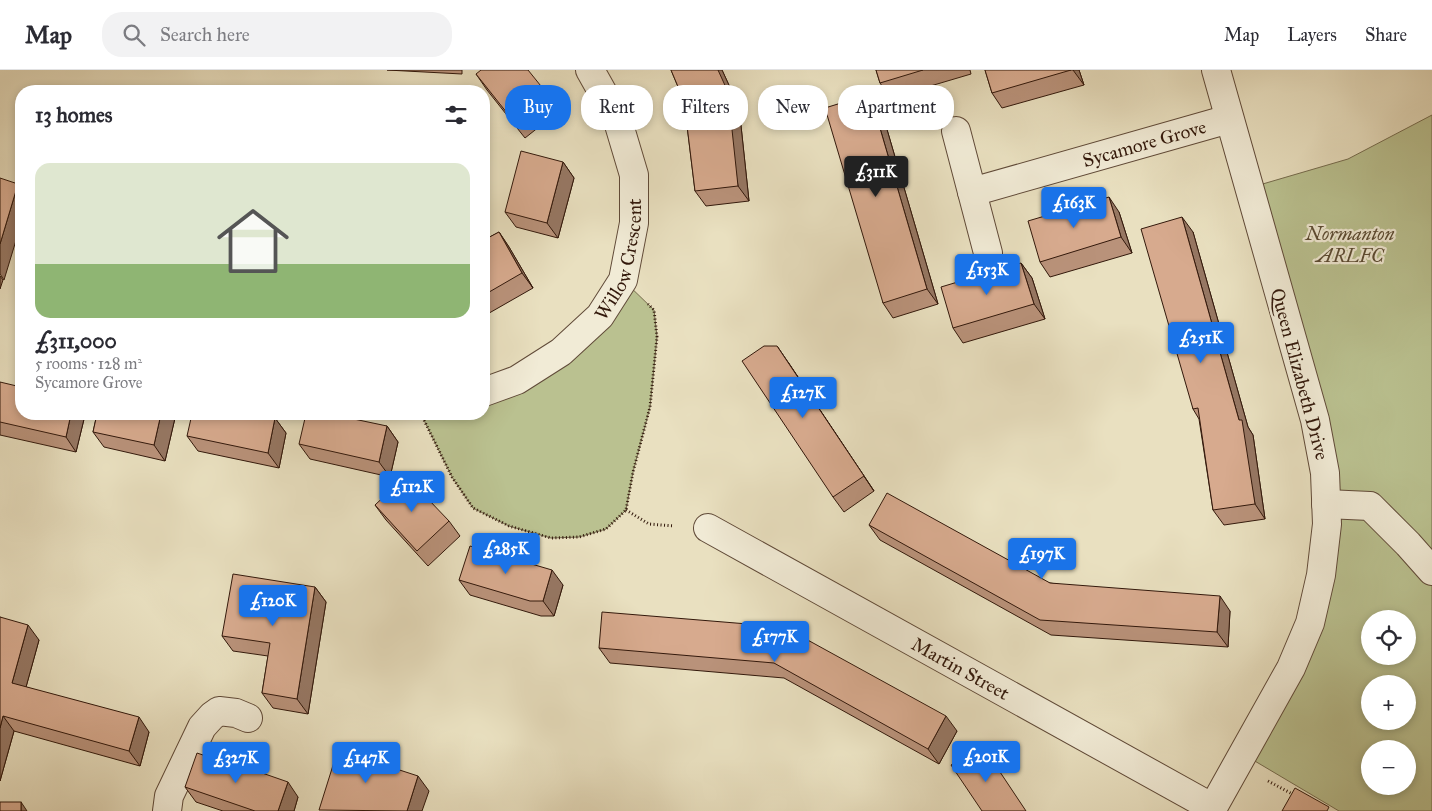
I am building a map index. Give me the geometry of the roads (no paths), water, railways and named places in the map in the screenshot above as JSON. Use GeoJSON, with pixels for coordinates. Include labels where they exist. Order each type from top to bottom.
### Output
{"type":"FeatureCollection","features":[{"type":"Feature","properties":{"kind":"street","name":"Willow Crescent"},"geometry":{"type":"LineString","coordinates":[[490,390],[516,380],[561,352],[600,316],[622,280],[634,223],[634,175],[618,118],[590,70]]}},
{"type":"Feature","properties":{"kind":"street","name":"Queen Elizabeth Drive"},"geometry":{"type":"LineString","coordinates":[[1212,810],[1291,668],[1310,623],[1322,575],[1327,524],[1325,473],[1315,420],[1216,70]]}},
{"type":"Feature","properties":{"kind":"street","name":"Sycamore Grove"},"geometry":{"type":"LineString","coordinates":[[972,192],[1230,119]]}},
{"type":"Feature","properties":{"kind":"street"},"geometry":{"type":"LineString","coordinates":[[956,131],[988,253]]}},
{"type":"Feature","properties":{"kind":"street"},"geometry":{"type":"LineString","coordinates":[[1326,504],[1370,506],[1432,571]]}},
{"type":"Feature","properties":{"kind":"street","name":"Martin Street"},"geometry":{"type":"LineString","coordinates":[[708,528],[1212,810]]}},
{"type":"Feature","properties":{"kind":"street"},"geometry":{"type":"LineString","coordinates":[[167,811],[169,796],[202,727],[219,711],[236,713],[248,718]]}},
{"type":"Feature","properties":{"kind":"park label","name":"Normanton ARLFC"},"geometry":{"type":"Point","coordinates":[1350,244]}}]}
